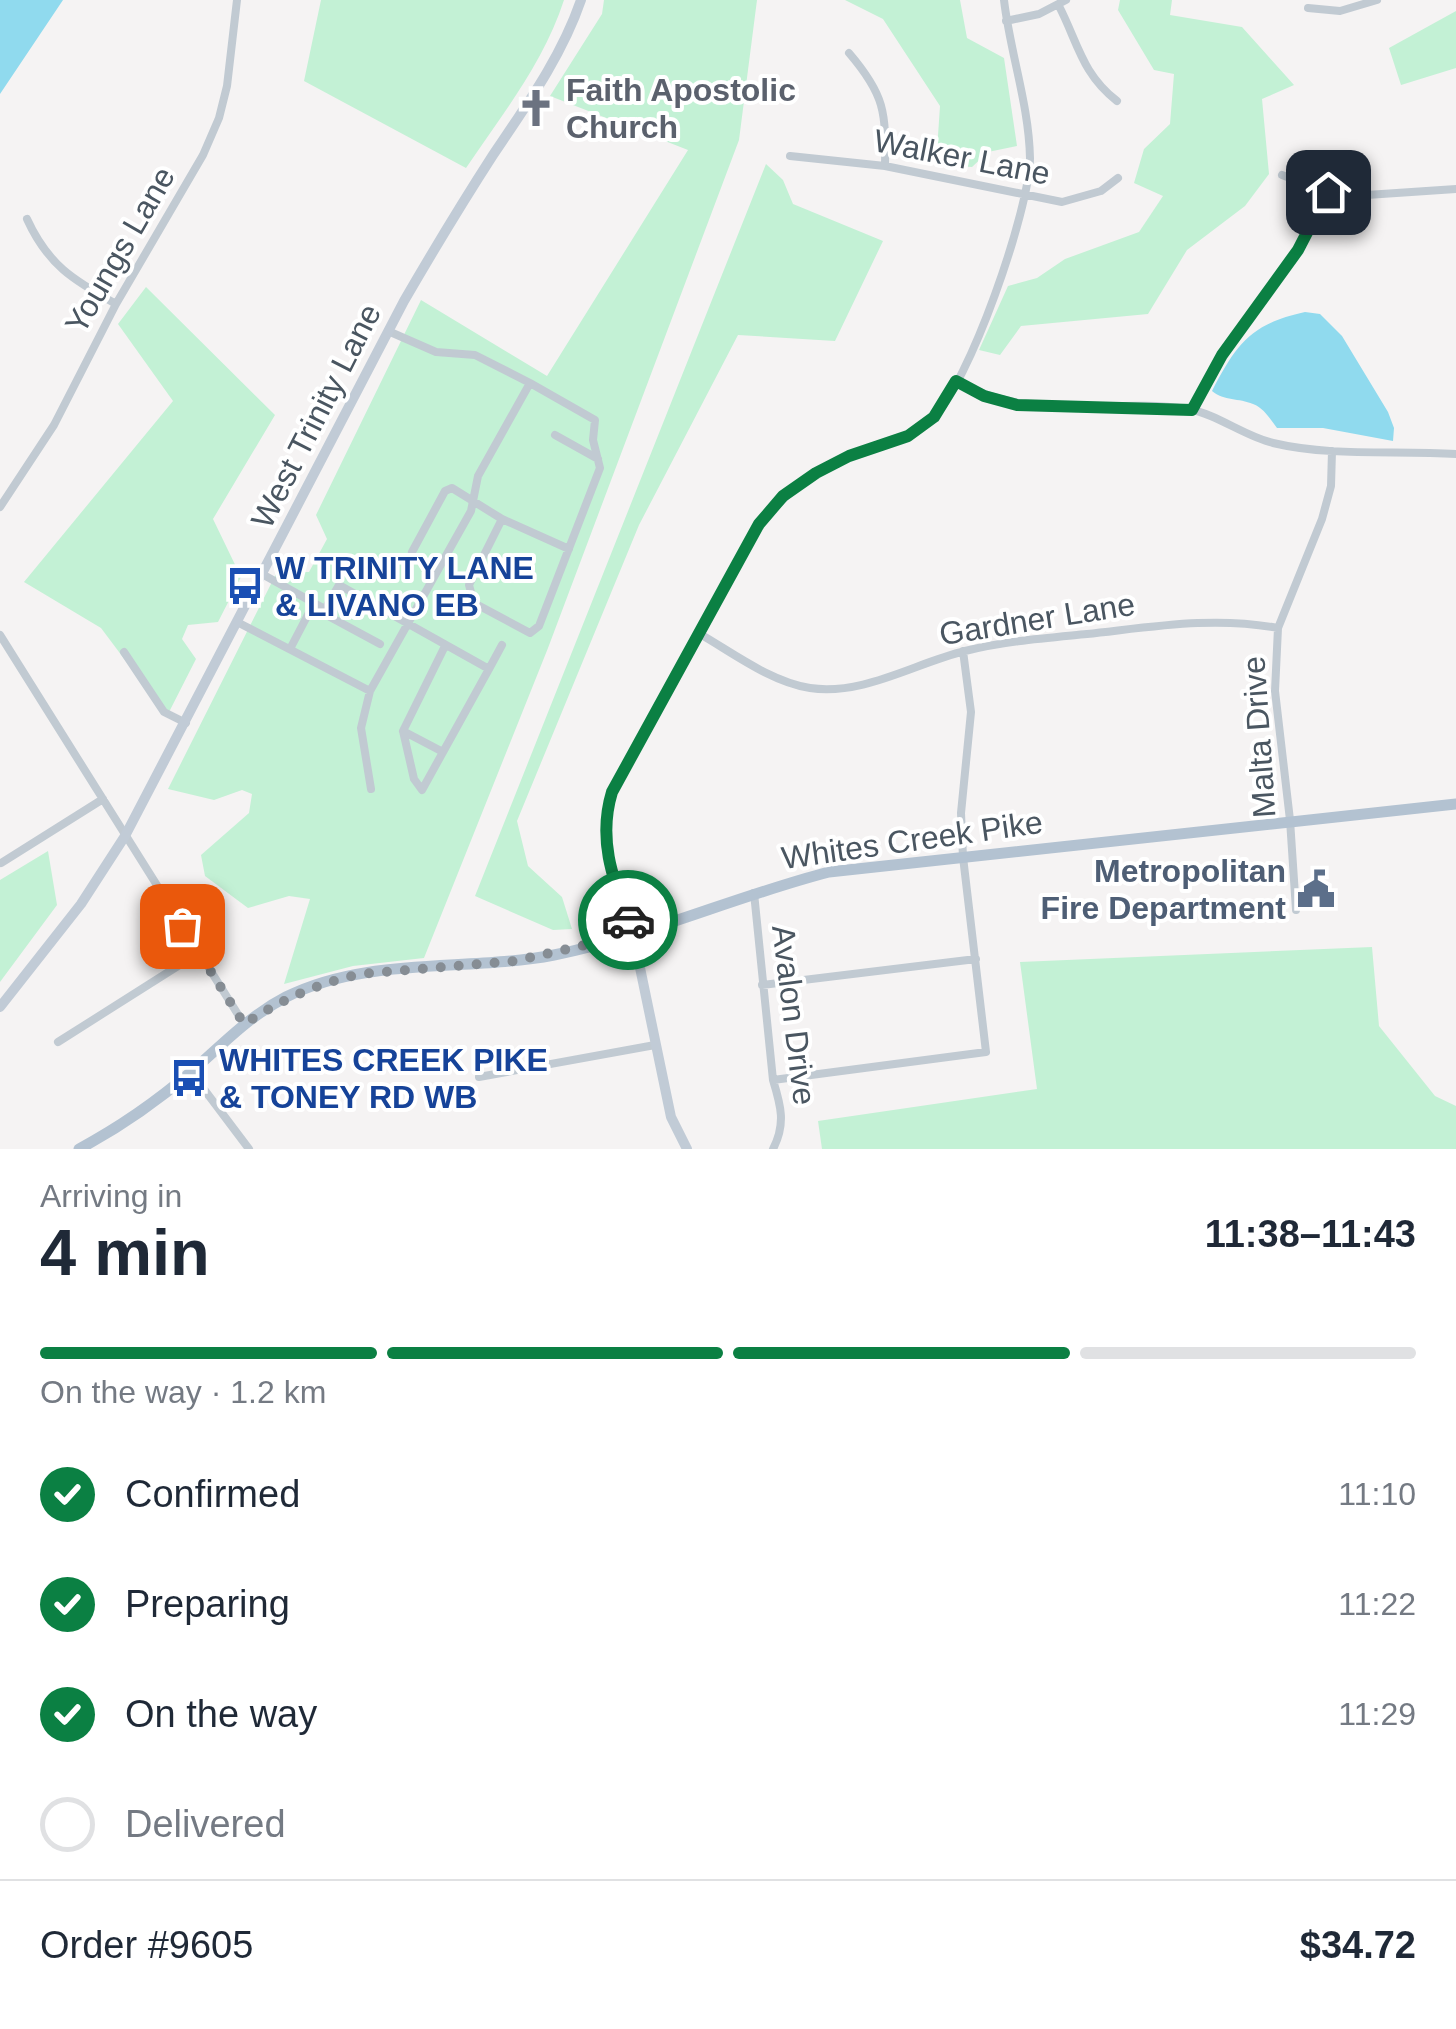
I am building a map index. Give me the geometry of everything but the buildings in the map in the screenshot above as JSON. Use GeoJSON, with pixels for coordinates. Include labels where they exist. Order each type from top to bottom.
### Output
{"type":"FeatureCollection","features":[{"type":"Feature","properties":{"kind":"main road","name":"West Trinity Lane"},"geometry":{"type":"LineString","coordinates":[[0,1007],[81,904],[125,836],[388,331],[449,224],[553,61],[582,0]]}},
{"type":"Feature","properties":{"kind":"main road","name":"Whites Creek Pike"},"geometry":{"type":"LineString","coordinates":[[80,1149],[136,1117],[244,1024],[287,996],[360,974],[515,961],[634,934],[754,892],[830,872],[1456,804]]}},
{"type":"Feature","properties":{"kind":"main road"},"geometry":{"type":"LineString","coordinates":[[634,934],[671,1117],[687,1149]]}},
{"type":"Feature","properties":{"kind":"street","name":"Youngs Lane"},"geometry":{"type":"LineString","coordinates":[[0,507],[54,425],[116,304],[203,155],[227,86],[236,0]]}},
{"type":"Feature","properties":{"kind":"street"},"geometry":{"type":"LineString","coordinates":[[634,934],[608,861],[604,834],[608,805],[627,762],[759,524],[783,496],[849,456],[908,436],[934,417],[956,381],[1006,268],[1024,196],[1029,145],[1004,0]]}},
{"type":"Feature","properties":{"kind":"street"},"geometry":{"type":"LineString","coordinates":[[1308,8],[1340,11],[1377,0]]}},
{"type":"Feature","properties":{"kind":"street"},"geometry":{"type":"LineString","coordinates":[[1006,22],[1062,3],[1083,66],[1101,89],[1117,101]]}},
{"type":"Feature","properties":{"kind":"street"},"geometry":{"type":"LineString","coordinates":[[849,54],[871,78],[881,98],[886,130],[885,166]]}},
{"type":"Feature","properties":{"kind":"street","name":"Walker Lane"},"geometry":{"type":"LineString","coordinates":[[790,156],[885,166],[1062,202],[1084,198],[1118,178]]}},
{"type":"Feature","properties":{"kind":"street"},"geometry":{"type":"LineString","coordinates":[[1282,175],[1328,192],[1352,196],[1456,189]]}},
{"type":"Feature","properties":{"kind":"street"},"geometry":{"type":"LineString","coordinates":[[1192,410],[1222,355],[1298,250],[1328,192]]}},
{"type":"Feature","properties":{"kind":"street"},"geometry":{"type":"LineString","coordinates":[[27,219],[40,246],[60,268],[116,304]]}},
{"type":"Feature","properties":{"kind":"street"},"geometry":{"type":"LineString","coordinates":[[388,331],[436,352],[476,355],[595,420],[593,440],[600,468],[539,626],[530,633],[474,603],[469,586],[502,518]]}},
{"type":"Feature","properties":{"kind":"street"},"geometry":{"type":"LineString","coordinates":[[956,381],[984,396],[1017,405],[1192,410],[1265,440],[1332,451],[1456,454]]}},
{"type":"Feature","properties":{"kind":"street"},"geometry":{"type":"LineString","coordinates":[[371,789],[361,728],[370,690],[471,512],[478,476],[530,383]]}},
{"type":"Feature","properties":{"kind":"street"},"geometry":{"type":"LineString","coordinates":[[556,436],[598,459]]}},
{"type":"Feature","properties":{"kind":"street","name":"Malta Drive"},"geometry":{"type":"LineString","coordinates":[[1296,910],[1275,691],[1278,628],[1322,520],[1330,486],[1332,451]]}},
{"type":"Feature","properties":{"kind":"street"},"geometry":{"type":"LineString","coordinates":[[412,552],[445,491],[452,488],[502,518],[569,548]]}},
{"type":"Feature","properties":{"kind":"street"},"geometry":{"type":"LineString","coordinates":[[262,574],[380,644]]}},
{"type":"Feature","properties":{"kind":"street"},"geometry":{"type":"LineString","coordinates":[[325,609],[339,585],[489,670]]}},
{"type":"Feature","properties":{"kind":"street"},"geometry":{"type":"LineString","coordinates":[[290,649],[314,603]]}},
{"type":"Feature","properties":{"kind":"street","name":"Gardner Lane"},"geometry":{"type":"LineString","coordinates":[[700,634],[774,677],[808,688],[854,686],[963,651],[1020,641],[1225,620],[1278,628]]}},
{"type":"Feature","properties":{"kind":"street"},"geometry":{"type":"LineString","coordinates":[[237,622],[370,690]]}},
{"type":"Feature","properties":{"kind":"street"},"geometry":{"type":"LineString","coordinates":[[0,634],[244,1024]]}},
{"type":"Feature","properties":{"kind":"street"},"geometry":{"type":"LineString","coordinates":[[445,646],[403,732],[414,778],[422,790],[502,646]]}},
{"type":"Feature","properties":{"kind":"street"},"geometry":{"type":"LineString","coordinates":[[773,1080],[986,1052],[963,857],[961,813],[971,712],[963,651]]}},
{"type":"Feature","properties":{"kind":"street"},"geometry":{"type":"LineString","coordinates":[[124,652],[164,712],[186,723]]}},
{"type":"Feature","properties":{"kind":"street"},"geometry":{"type":"LineString","coordinates":[[403,732],[443,752]]}},
{"type":"Feature","properties":{"kind":"street"},"geometry":{"type":"LineString","coordinates":[[0,864],[102,799]]}},
{"type":"Feature","properties":{"kind":"street","name":"Avalon Drive"},"geometry":{"type":"LineString","coordinates":[[754,892],[773,1080],[782,1108],[775,1146]]}},
{"type":"Feature","properties":{"kind":"street"},"geometry":{"type":"LineString","coordinates":[[58,1042],[200,952]]}},
{"type":"Feature","properties":{"kind":"street"},"geometry":{"type":"LineString","coordinates":[[762,984],[976,959]]}},
{"type":"Feature","properties":{"kind":"street"},"geometry":{"type":"LineString","coordinates":[[479,1077],[655,1045]]}},
{"type":"Feature","properties":{"kind":"street"},"geometry":{"type":"LineString","coordinates":[[191,1072],[249,1149]]}},
{"type":"Feature","properties":{"kind":"green space"},"geometry":{"type":"Polygon","coordinates":[[[321,0],[564,0],[534,66],[466,168],[304,81],[321,0]]]}},
{"type":"Feature","properties":{"kind":"green space"},"geometry":{"type":"Polygon","coordinates":[[[604,0],[757,0],[739,140],[548,648],[424,958],[353,966],[284,984],[310,899],[289,896],[248,908],[205,876],[201,855],[249,813],[252,794],[242,790],[214,800],[168,789],[277,572],[309,572],[327,539],[316,515],[421,300],[547,376],[688,150],[550,96],[602,14],[604,0]]]}},
{"type":"Feature","properties":{"kind":"green space"},"geometry":{"type":"Polygon","coordinates":[[[845,0],[960,0],[967,38],[1004,58],[1017,146],[988,152],[972,167],[936,165],[940,106],[883,19],[845,0]]]}},
{"type":"Feature","properties":{"kind":"green space"},"geometry":{"type":"Polygon","coordinates":[[[1120,0],[1172,0],[1170,15],[1242,27],[1294,85],[1262,99],[1269,174],[1245,206],[1187,250],[1148,314],[1021,326],[1000,355],[979,350],[1008,286],[1037,278],[1065,259],[1139,232],[1163,196],[1134,183],[1144,149],[1170,124],[1174,74],[1154,70],[1118,10],[1120,0]]]}},
{"type":"Feature","properties":{"kind":"green space"},"geometry":{"type":"Polygon","coordinates":[[[1456,11],[1456,68],[1401,85],[1389,48],[1456,11]]]}},
{"type":"Feature","properties":{"kind":"green space"},"geometry":{"type":"Polygon","coordinates":[[[766,164],[783,180],[793,204],[883,241],[835,341],[738,335],[639,525],[517,821],[528,866],[562,897],[572,929],[553,930],[475,896],[766,164]]]}},
{"type":"Feature","properties":{"kind":"green space"},"geometry":{"type":"Polygon","coordinates":[[[146,287],[275,415],[213,519],[241,577],[218,622],[188,625],[182,639],[196,659],[167,716],[101,628],[24,582],[173,401],[118,324],[146,287]]]}},
{"type":"Feature","properties":{"kind":"green space"},"geometry":{"type":"Polygon","coordinates":[[[48,851],[57,905],[0,982],[0,880],[48,851]]]}},
{"type":"Feature","properties":{"kind":"green space"},"geometry":{"type":"Polygon","coordinates":[[[1372,947],[1379,1026],[1435,1096],[1456,1106],[1456,1149],[822,1149],[818,1121],[1037,1089],[1020,962],[1372,947]]]}},
{"type":"Feature","properties":{"kind":"water"},"geometry":{"type":"Polygon","coordinates":[[[0,0],[63,0],[0,94],[0,0]]]}},
{"type":"Feature","properties":{"kind":"water"},"geometry":{"type":"Polygon","coordinates":[[[1305,312],[1320,314],[1342,336],[1388,412],[1394,428],[1393,441],[1323,428],[1277,428],[1257,406],[1212,391],[1229,360],[1248,338],[1271,323],[1305,312]]]}},
{"type":"Feature","properties":{"kind":"way so far"},"geometry":{"type":"LineString","coordinates":[[182,926],[244,1024],[287,996],[331,981],[360,974],[515,961],[576,950],[634,934],[628,920]]}},
{"type":"Feature","properties":{"kind":"place","name":"Faith Apostolic Church"},"geometry":{"type":"Point","coordinates":[536,108]}},
{"type":"Feature","properties":{"kind":"place","name":"W TRINITY LANE & LIVANO EB"},"geometry":{"type":"Point","coordinates":[245,586]}},
{"type":"Feature","properties":{"kind":"place","name":"Metropolitan Fire Department"},"geometry":{"type":"Point","coordinates":[1316,889]}},
{"type":"Feature","properties":{"kind":"place","name":"WHITES CREEK PIKE & TONEY RD WB"},"geometry":{"type":"Point","coordinates":[189,1078]}},
{"type":"Feature","properties":{"kind":"route"},"geometry":{"type":"LineString","coordinates":[[628,920],[605,845],[612,792],[759,524],[783,496],[849,456],[908,436],[934,417],[956,381],[984,396],[1017,405],[1192,410],[1222,355],[1298,250],[1328,192]]}}]}
